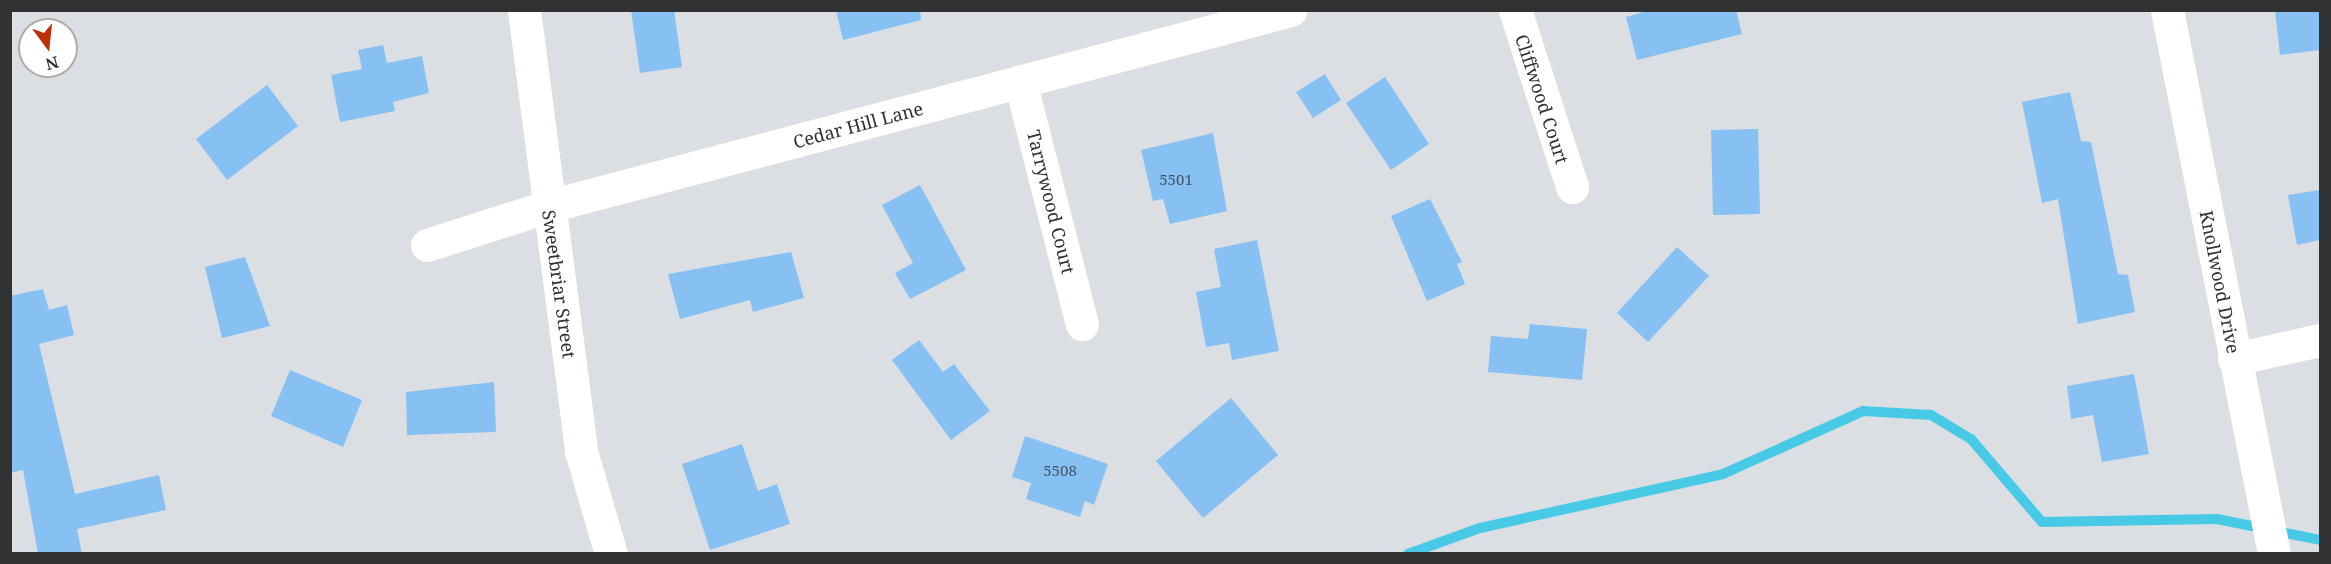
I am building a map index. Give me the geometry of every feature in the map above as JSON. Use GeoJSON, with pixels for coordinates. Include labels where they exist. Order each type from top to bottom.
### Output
{"type":"FeatureCollection","features":[{"type":"Feature","properties":{"kind":"street","name":"Sweetbriar Street"},"geometry":{"type":"LineString","coordinates":[[524,10],[581,451],[611,554]]}},
{"type":"Feature","properties":{"kind":"street","name":"Cedar Hill Lane"},"geometry":{"type":"LineString","coordinates":[[427,245],[549,206],[1291,10]]}},
{"type":"Feature","properties":{"kind":"street","name":"Cliffwood Court"},"geometry":{"type":"LineString","coordinates":[[1515,10],[1572,187]]}},
{"type":"Feature","properties":{"kind":"street","name":"Knollwood Drive"},"geometry":{"type":"LineString","coordinates":[[2167,10],[2274,554]]}},
{"type":"Feature","properties":{"kind":"street","name":"Tarrywood Court"},"geometry":{"type":"LineString","coordinates":[[1020,81],[1082,324]]}},
{"type":"Feature","properties":{"kind":"street"},"geometry":{"type":"LineString","coordinates":[[2234,359],[2320,340]]}},
{"type":"Feature","properties":{"kind":"building"},"geometry":{"type":"Polygon","coordinates":[[[631,10],[674,10],[682,67],[640,73],[631,10]]]}},
{"type":"Feature","properties":{"kind":"building"},"geometry":{"type":"Polygon","coordinates":[[[836,10],[920,10],[921,20],[843,40],[836,10]]]}},
{"type":"Feature","properties":{"kind":"building"},"geometry":{"type":"Polygon","coordinates":[[[1651,10],[1736,10],[1742,34],[1637,60],[1626,17],[1651,10]]]}},
{"type":"Feature","properties":{"kind":"building"},"geometry":{"type":"Polygon","coordinates":[[[2275,10],[2319,10],[2320,50],[2280,55],[2275,10]]]}},
{"type":"Feature","properties":{"kind":"building"},"geometry":{"type":"Polygon","coordinates":[[[383,45],[387,63],[422,56],[429,93],[393,102],[395,111],[340,122],[331,75],[362,69],[358,50],[383,45]]]}},
{"type":"Feature","properties":{"kind":"building"},"geometry":{"type":"Polygon","coordinates":[[[1325,74],[1341,100],[1313,118],[1296,92],[1325,74]]]}},
{"type":"Feature","properties":{"kind":"building"},"geometry":{"type":"Polygon","coordinates":[[[1385,77],[1429,144],[1391,170],[1346,103],[1385,77]]]}},
{"type":"Feature","properties":{"kind":"building"},"geometry":{"type":"Polygon","coordinates":[[[267,85],[298,126],[227,180],[196,139],[267,85]]]}},
{"type":"Feature","properties":{"kind":"building"},"geometry":{"type":"Polygon","coordinates":[[[2070,92],[2081,141],[2091,142],[2118,274],[2128,275],[2135,312],[2078,324],[2058,199],[2042,203],[2022,102],[2070,92]]]}},
{"type":"Feature","properties":{"kind":"building"},"geometry":{"type":"Polygon","coordinates":[[[1758,129],[1760,214],[1713,215],[1711,130],[1758,129]]]}},
{"type":"Feature","properties":{"kind":"building"},"geometry":{"type":"Polygon","coordinates":[[[1213,133],[1227,211],[1170,224],[1163,199],[1153,201],[1141,150],[1213,133]]]}},
{"type":"Feature","properties":{"kind":"building"},"geometry":{"type":"Polygon","coordinates":[[[920,185],[966,270],[910,299],[895,273],[913,263],[882,205],[920,185]]]}},
{"type":"Feature","properties":{"kind":"building"},"geometry":{"type":"Polygon","coordinates":[[[2320,190],[2320,240],[2297,245],[2288,195],[2320,190]]]}},
{"type":"Feature","properties":{"kind":"building"},"geometry":{"type":"Polygon","coordinates":[[[1430,199],[1462,262],[1457,264],[1465,284],[1427,301],[1391,216],[1430,199]]]}},
{"type":"Feature","properties":{"kind":"building"},"geometry":{"type":"Polygon","coordinates":[[[1257,240],[1279,351],[1232,360],[1229,343],[1206,347],[1196,292],[1221,287],[1214,249],[1257,240]]]}},
{"type":"Feature","properties":{"kind":"building"},"geometry":{"type":"Polygon","coordinates":[[[1677,247],[1709,276],[1648,342],[1617,313],[1677,247]]]}},
{"type":"Feature","properties":{"kind":"building"},"geometry":{"type":"Polygon","coordinates":[[[791,252],[804,298],[753,312],[750,300],[680,319],[668,274],[791,252]]]}},
{"type":"Feature","properties":{"kind":"building"},"geometry":{"type":"Polygon","coordinates":[[[245,257],[270,326],[222,338],[205,267],[245,257]]]}},
{"type":"Feature","properties":{"kind":"building"},"geometry":{"type":"Polygon","coordinates":[[[43,289],[49,310],[67,305],[74,335],[39,344],[75,494],[159,475],[166,510],[77,529],[82,554],[38,554],[23,470],[10,473],[10,296],[43,289]]]}},
{"type":"Feature","properties":{"kind":"building"},"geometry":{"type":"Polygon","coordinates":[[[1530,324],[1587,329],[1582,380],[1488,372],[1491,336],[1528,339],[1530,324]]]}},
{"type":"Feature","properties":{"kind":"building"},"geometry":{"type":"Polygon","coordinates":[[[919,340],[943,372],[954,364],[990,411],[951,440],[892,360],[919,340]]]}},
{"type":"Feature","properties":{"kind":"building"},"geometry":{"type":"Polygon","coordinates":[[[290,370],[362,400],[343,447],[271,416],[290,370]]]}},
{"type":"Feature","properties":{"kind":"building"},"geometry":{"type":"Polygon","coordinates":[[[2134,374],[2149,454],[2102,462],[2093,415],[2071,419],[2067,386],[2134,374]]]}},
{"type":"Feature","properties":{"kind":"building"},"geometry":{"type":"Polygon","coordinates":[[[494,382],[496,432],[407,435],[406,392],[494,382]]]}},
{"type":"Feature","properties":{"kind":"building"},"geometry":{"type":"Polygon","coordinates":[[[1231,398],[1278,455],[1203,518],[1156,461],[1231,398]]]}},
{"type":"Feature","properties":{"kind":"building"},"geometry":{"type":"Polygon","coordinates":[[[1025,436],[1108,464],[1094,505],[1085,501],[1080,517],[1026,499],[1031,483],[1012,477],[1025,436]]]}},
{"type":"Feature","properties":{"kind":"building"},"geometry":{"type":"Polygon","coordinates":[[[742,444],[758,491],[777,484],[790,524],[710,550],[682,464],[742,444]]]}},
{"type":"Feature","properties":{"kind":"waterway"},"geometry":{"type":"LineString","coordinates":[[1408,554],[1480,528],[1723,474],[1863,411],[1931,415],[1971,439],[2042,522],[2217,519],[2320,540]]}}]}
